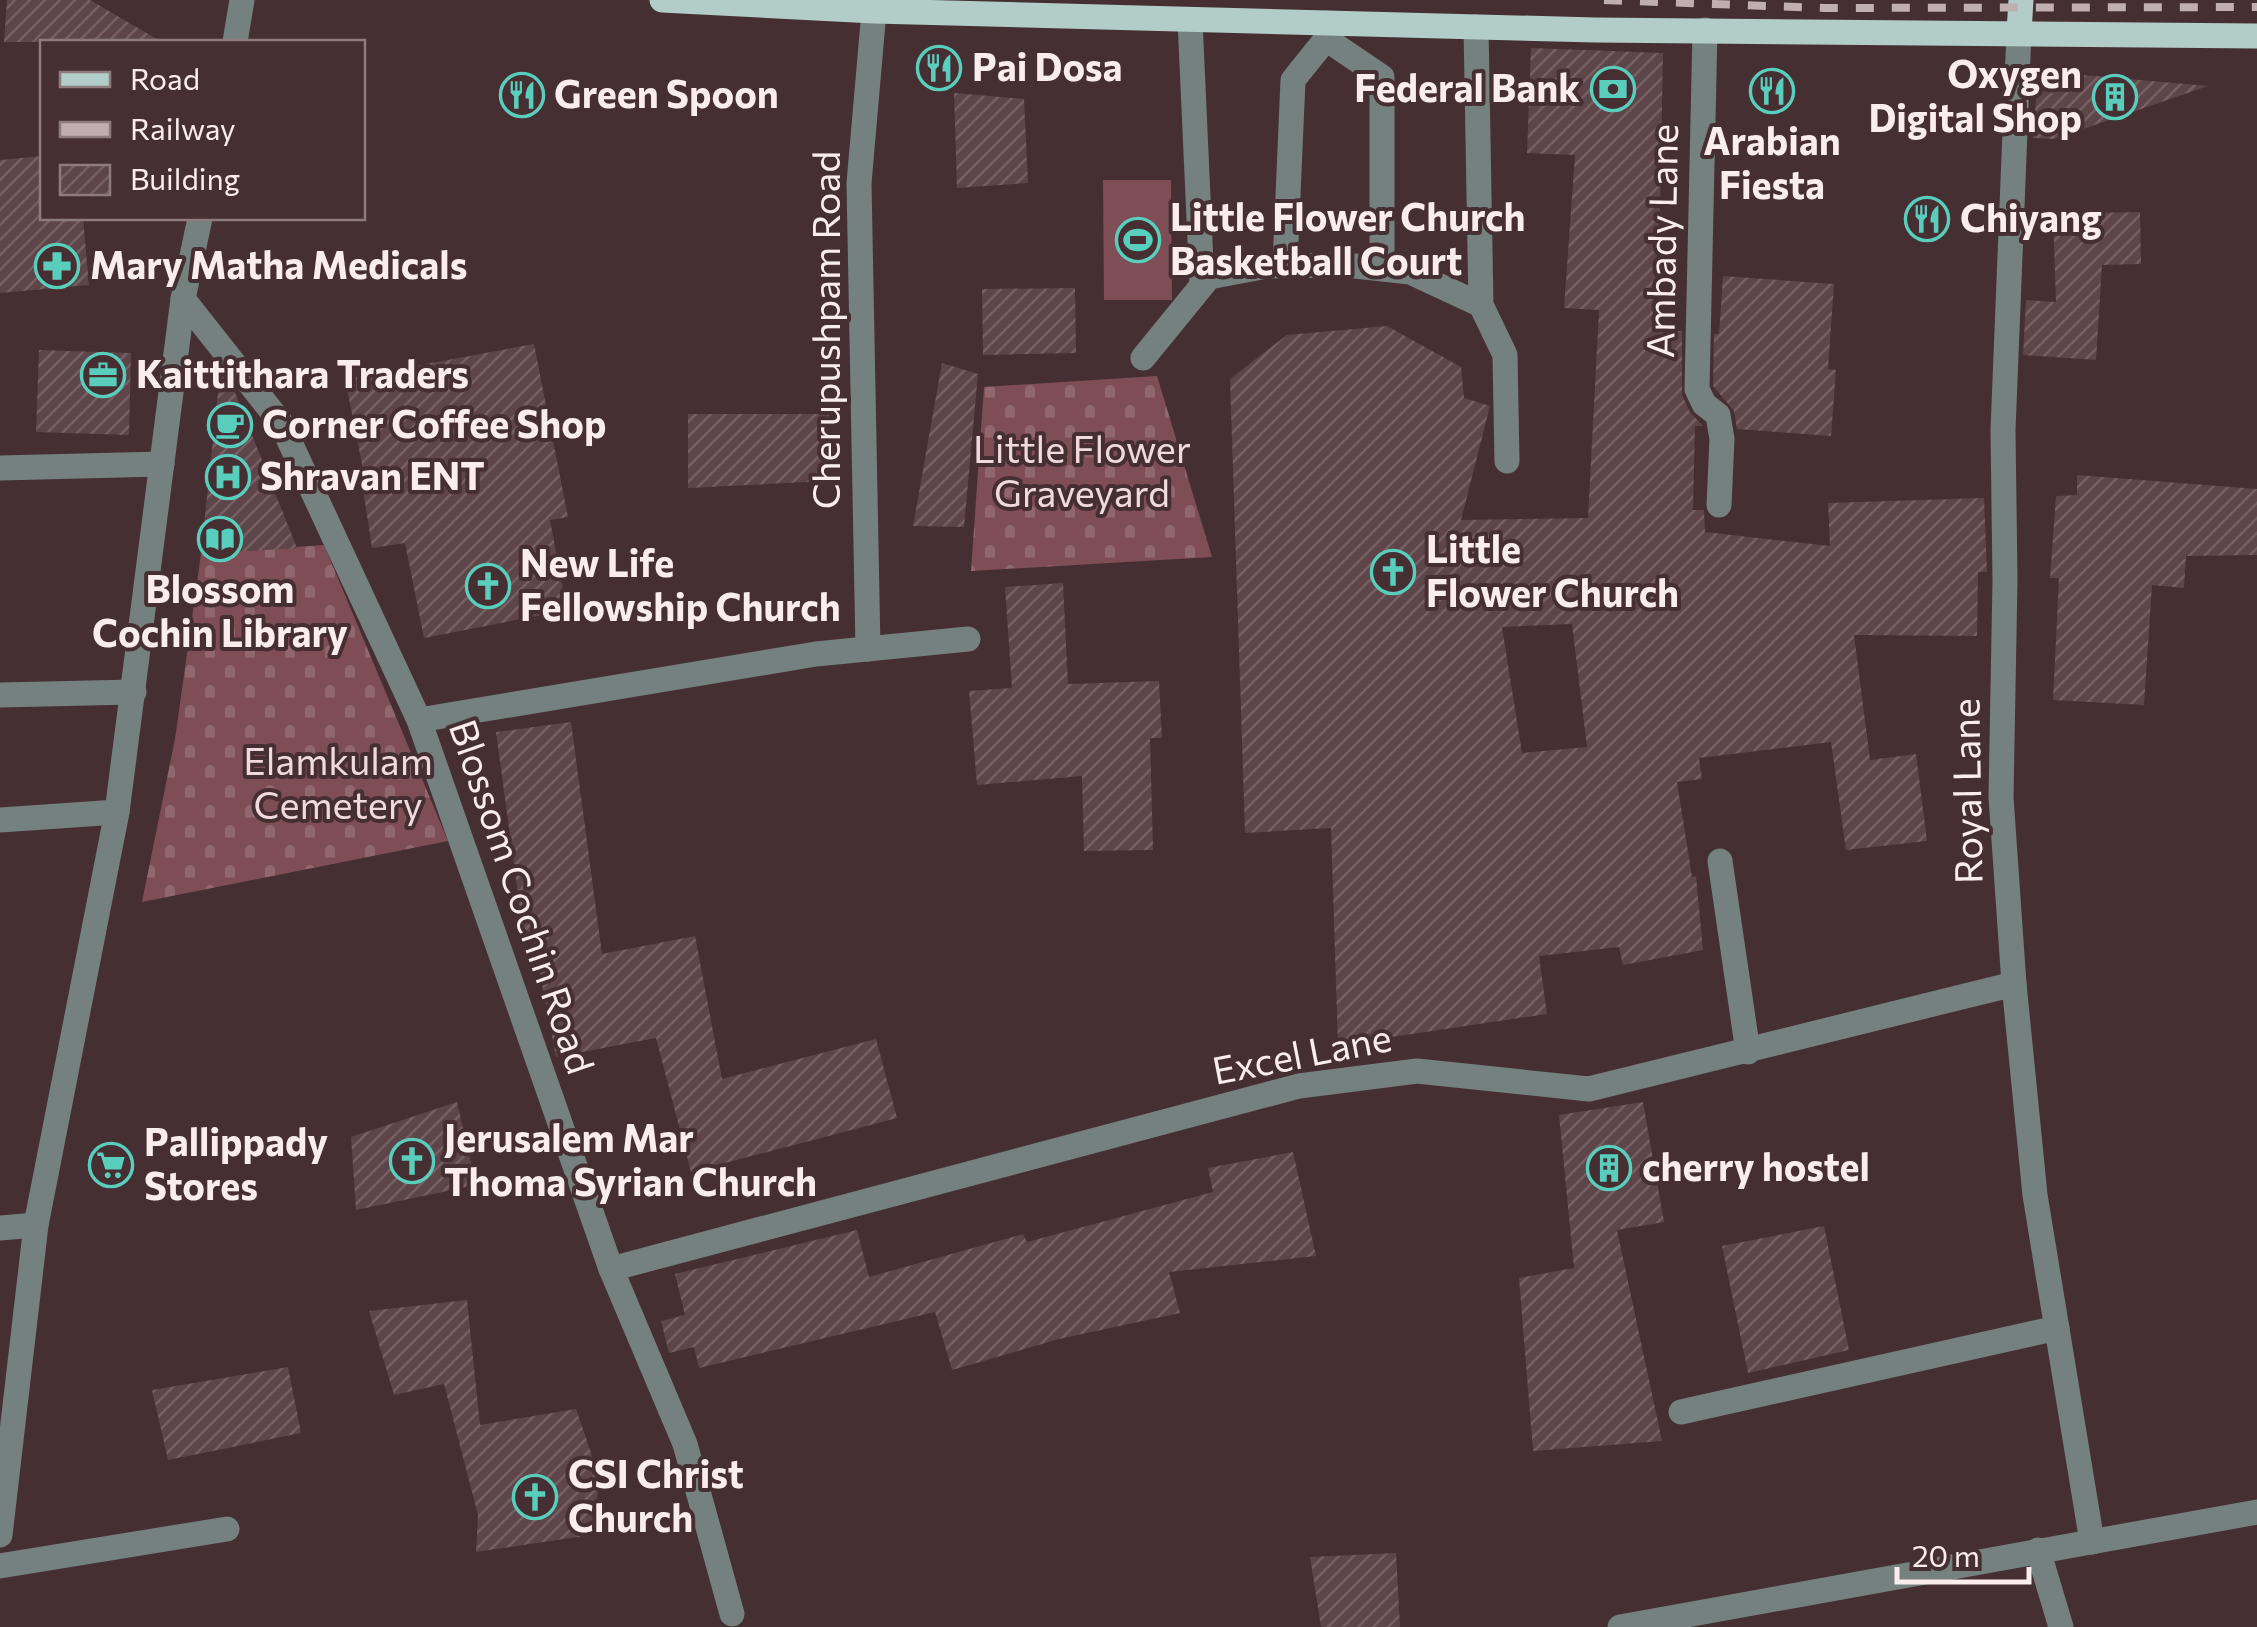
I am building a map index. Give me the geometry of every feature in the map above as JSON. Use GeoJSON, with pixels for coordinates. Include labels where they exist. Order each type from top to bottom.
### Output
{"type":"FeatureCollection","features":[{"type":"Feature","properties":{"kind":"main road"},"geometry":{"type":"LineString","coordinates":[[662,0],[874,12],[1190,20],[1326,31],[1476,27],[2257,36]]}},
{"type":"Feature","properties":{"kind":"main road"},"geometry":{"type":"LineString","coordinates":[[2018,32],[2021,0]]}},
{"type":"Feature","properties":{"kind":"street"},"geometry":{"type":"LineString","coordinates":[[235,40],[242,0]]}},
{"type":"Feature","properties":{"kind":"street","name":"Cherupushpam Road"},"geometry":{"type":"LineString","coordinates":[[868,649],[859,182],[874,12]]}},
{"type":"Feature","properties":{"kind":"street"},"geometry":{"type":"LineString","coordinates":[[1190,20],[1202,285]]}},
{"type":"Feature","properties":{"kind":"street"},"geometry":{"type":"LineString","coordinates":[[1476,27],[1480,305],[1505,354],[1508,461]]}},
{"type":"Feature","properties":{"kind":"street","name":"Ambady Lane"},"geometry":{"type":"LineString","coordinates":[[1705,30],[1697,389],[1704,404],[1718,415],[1722,439],[1719,505]]}},
{"type":"Feature","properties":{"kind":"street"},"geometry":{"type":"LineString","coordinates":[[1285,265],[1293,80],[1326,31],[1382,77],[1382,268]]}},
{"type":"Feature","properties":{"kind":"street","name":"Royal Lane"},"geometry":{"type":"LineString","coordinates":[[2018,32],[2002,430],[2006,580],[2001,798],[2035,1195],[2092,1542]]}},
{"type":"Feature","properties":{"kind":"street"},"geometry":{"type":"LineString","coordinates":[[0,1535],[36,1224],[117,812],[182,299],[200,220]]}},
{"type":"Feature","properties":{"kind":"street"},"geometry":{"type":"LineString","coordinates":[[1143,358],[1209,278],[1285,265],[1346,264],[1410,272],[1480,305]]}},
{"type":"Feature","properties":{"kind":"street","name":"Blossom Cochin Road"},"geometry":{"type":"LineString","coordinates":[[182,299],[281,424],[420,720],[611,1269],[685,1444],[732,1614]]}},
{"type":"Feature","properties":{"kind":"street"},"geometry":{"type":"LineString","coordinates":[[0,468],[162,464]]}},
{"type":"Feature","properties":{"kind":"street"},"geometry":{"type":"LineString","coordinates":[[420,720],[816,654],[968,639]]}},
{"type":"Feature","properties":{"kind":"street"},"geometry":{"type":"LineString","coordinates":[[0,695],[134,692]]}},
{"type":"Feature","properties":{"kind":"street"},"geometry":{"type":"LineString","coordinates":[[0,820],[117,812]]}},
{"type":"Feature","properties":{"kind":"street"},"geometry":{"type":"LineString","coordinates":[[1720,860],[1748,1052]]}},
{"type":"Feature","properties":{"kind":"street","name":"Excel Lane"},"geometry":{"type":"LineString","coordinates":[[611,1269],[1299,1086],[1417,1072],[1589,1090],[2014,984]]}},
{"type":"Feature","properties":{"kind":"street"},"geometry":{"type":"LineString","coordinates":[[0,1228],[36,1224]]}},
{"type":"Feature","properties":{"kind":"street"},"geometry":{"type":"LineString","coordinates":[[1682,1412],[2056,1328]]}},
{"type":"Feature","properties":{"kind":"street"},"geometry":{"type":"LineString","coordinates":[[1620,1627],[2257,1512]]}},
{"type":"Feature","properties":{"kind":"street"},"geometry":{"type":"LineString","coordinates":[[0,1566],[227,1529]]}},
{"type":"Feature","properties":{"kind":"street"},"geometry":{"type":"LineString","coordinates":[[2038,1550],[2062,1627]]}},
{"type":"Feature","properties":{"kind":"green space","name":"Little Flower Church Basketball Court"},"geometry":{"type":"Polygon","coordinates":[[[1103,180],[1171,180],[1172,300],[1104,300],[1103,180]]]}},
{"type":"Feature","properties":{"kind":"green space","name":"Little Flower Graveyard"},"geometry":{"type":"Polygon","coordinates":[[[1157,376],[1212,557],[971,571],[984,387],[1157,376]]]}},
{"type":"Feature","properties":{"kind":"green space","name":"Elamkulam Cemetery"},"geometry":{"type":"Polygon","coordinates":[[[324,545],[448,841],[142,902],[175,739],[201,554],[324,545]]]}},
{"type":"Feature","properties":{"kind":"building"},"geometry":{"type":"Polygon","coordinates":[[[7,0],[90,0],[159,40],[40,40],[4,42],[7,0]]]}},
{"type":"Feature","properties":{"kind":"building"},"geometry":{"type":"Polygon","coordinates":[[[1531,48],[1663,53],[1660,209],[1652,329],[1682,331],[1682,395],[1703,426],[1695,426],[1693,510],[1704,510],[1705,532],[1830,546],[1828,503],[1984,498],[1987,572],[1978,572],[1977,636],[1854,635],[1870,760],[1916,754],[1927,841],[1846,850],[1831,742],[1699,758],[1702,779],[1677,782],[1692,877],[1696,876],[1703,950],[1623,965],[1619,947],[1539,956],[1547,1014],[1338,1045],[1331,828],[1245,833],[1230,379],[1287,335],[1387,326],[1461,367],[1464,398],[1490,406],[1461,520],[1588,518],[1599,310],[1564,308],[1575,155],[1527,153],[1531,48]],[[1572,624],[1502,627],[1522,753],[1587,747],[1572,624]]]}},
{"type":"Feature","properties":{"kind":"building","name":"Oxygen Digital Shop"},"geometry":{"type":"Polygon","coordinates":[[[2038,71],[2208,86],[2054,139],[2033,138],[2038,71]]]}},
{"type":"Feature","properties":{"kind":"building"},"geometry":{"type":"Polygon","coordinates":[[[954,93],[1024,99],[1028,183],[957,188],[954,93]]]}},
{"type":"Feature","properties":{"kind":"building"},"geometry":{"type":"Polygon","coordinates":[[[40,156],[40,220],[83,220],[89,285],[0,293],[0,160],[40,156]]]}},
{"type":"Feature","properties":{"kind":"building"},"geometry":{"type":"Polygon","coordinates":[[[2140,212],[2141,264],[2102,265],[2096,360],[2023,355],[2026,300],[2056,302],[2053,214],[2140,212]]]}},
{"type":"Feature","properties":{"kind":"building"},"geometry":{"type":"Polygon","coordinates":[[[1723,276],[1834,284],[1828,369],[1836,370],[1831,436],[1737,429],[1734,411],[1713,386],[1714,334],[1719,334],[1723,276]]]}},
{"type":"Feature","properties":{"kind":"building"},"geometry":{"type":"Polygon","coordinates":[[[1075,288],[1076,353],[983,355],[982,289],[1075,288]]]}},
{"type":"Feature","properties":{"kind":"building"},"geometry":{"type":"Polygon","coordinates":[[[534,344],[568,517],[550,520],[567,610],[424,638],[405,543],[372,548],[363,469],[345,379],[534,344]]]}},
{"type":"Feature","properties":{"kind":"building"},"geometry":{"type":"Polygon","coordinates":[[[39,350],[131,353],[129,435],[36,432],[39,350]]]}},
{"type":"Feature","properties":{"kind":"building"},"geometry":{"type":"Polygon","coordinates":[[[942,363],[978,374],[964,527],[913,526],[942,363]]]}},
{"type":"Feature","properties":{"kind":"building"},"geometry":{"type":"Polygon","coordinates":[[[220,373],[234,390],[297,548],[201,554],[220,373]]]}},
{"type":"Feature","properties":{"kind":"building"},"geometry":{"type":"Polygon","coordinates":[[[688,414],[829,414],[826,481],[688,488],[688,414]]]}},
{"type":"Feature","properties":{"kind":"building"},"geometry":{"type":"Polygon","coordinates":[[[2077,475],[2257,489],[2257,555],[2186,556],[2184,588],[2152,585],[2144,705],[2053,700],[2059,578],[2050,578],[2056,496],[2077,495],[2077,475]]]}},
{"type":"Feature","properties":{"kind":"building"},"geometry":{"type":"Polygon","coordinates":[[[1063,583],[1068,684],[1159,681],[1162,738],[1150,738],[1153,850],[1084,851],[1082,776],[977,785],[969,691],[1012,688],[1005,587],[1063,583]]]}},
{"type":"Feature","properties":{"kind":"building"},"geometry":{"type":"Polygon","coordinates":[[[571,722],[602,954],[695,936],[722,1079],[876,1039],[897,1118],[691,1172],[656,1038],[556,1057],[533,938],[524,939],[496,732],[571,722]]]}},
{"type":"Feature","properties":{"kind":"building","name":"Jerusalem Mar Thoma Syrian Church"},"geometry":{"type":"Polygon","coordinates":[[[457,1102],[476,1185],[356,1210],[351,1137],[457,1102]]]}},
{"type":"Feature","properties":{"kind":"building"},"geometry":{"type":"Polygon","coordinates":[[[1643,1102],[1664,1222],[1617,1230],[1662,1441],[1533,1451],[1519,1278],[1574,1268],[1559,1115],[1643,1102]]]}},
{"type":"Feature","properties":{"kind":"building"},"geometry":{"type":"Polygon","coordinates":[[[1293,1152],[1316,1256],[1169,1272],[1180,1313],[1059,1339],[952,1370],[935,1312],[699,1368],[694,1347],[669,1353],[661,1321],[685,1315],[675,1274],[857,1230],[869,1277],[1023,1234],[1027,1242],[1213,1192],[1208,1168],[1293,1152]]]}},
{"type":"Feature","properties":{"kind":"building"},"geometry":{"type":"Polygon","coordinates":[[[1824,1226],[1849,1350],[1748,1373],[1722,1246],[1824,1226]]]}},
{"type":"Feature","properties":{"kind":"building","name":"CSI Christ Church"},"geometry":{"type":"Polygon","coordinates":[[[467,1300],[480,1425],[576,1409],[600,1479],[591,1535],[476,1552],[478,1515],[444,1384],[394,1395],[369,1311],[467,1300]]]}},
{"type":"Feature","properties":{"kind":"building"},"geometry":{"type":"Polygon","coordinates":[[[288,1367],[301,1433],[168,1460],[152,1390],[288,1367]]]}},
{"type":"Feature","properties":{"kind":"building"},"geometry":{"type":"Polygon","coordinates":[[[1396,1553],[1400,1627],[1321,1627],[1310,1557],[1396,1553]]]}},
{"type":"Feature","properties":{"kind":"railway"},"geometry":{"type":"LineString","coordinates":[[1604,0],[1824,8],[2257,7]]}},
{"type":"Feature","properties":{"kind":"place","name":"Pai Dosa"},"geometry":{"type":"Point","coordinates":[939,68]}},
{"type":"Feature","properties":{"kind":"place","name":"Federal Bank"},"geometry":{"type":"Point","coordinates":[1613,89]}},
{"type":"Feature","properties":{"kind":"place","name":"Arabian Fiesta"},"geometry":{"type":"Point","coordinates":[1772,91]}},
{"type":"Feature","properties":{"kind":"place","name":"Green Spoon"},"geometry":{"type":"Point","coordinates":[522,95]}},
{"type":"Feature","properties":{"kind":"place","name":"Oxygen Digital Shop"},"geometry":{"type":"Point","coordinates":[2115,97]}},
{"type":"Feature","properties":{"kind":"place","name":"Chiyang"},"geometry":{"type":"Point","coordinates":[1927,219]}},
{"type":"Feature","properties":{"kind":"place","name":"Little Flower Church Basketball Court"},"geometry":{"type":"Point","coordinates":[1138,240]}},
{"type":"Feature","properties":{"kind":"place","name":"Mary Matha Medicals"},"geometry":{"type":"Point","coordinates":[57,266]}},
{"type":"Feature","properties":{"kind":"place","name":"Kaittithara Traders"},"geometry":{"type":"Point","coordinates":[103,375]}},
{"type":"Feature","properties":{"kind":"place","name":"Corner Coffee Shop"},"geometry":{"type":"Point","coordinates":[230,425]}},
{"type":"Feature","properties":{"kind":"place","name":"Shravan ENT"},"geometry":{"type":"Point","coordinates":[228,477]}},
{"type":"Feature","properties":{"kind":"place","name":"Blossom Cochin Library"},"geometry":{"type":"Point","coordinates":[220,539]}},
{"type":"Feature","properties":{"kind":"place","name":"Little Flower Church"},"geometry":{"type":"Point","coordinates":[1393,572]}},
{"type":"Feature","properties":{"kind":"place","name":"New Life Fellowship Church"},"geometry":{"type":"Point","coordinates":[488,586]}},
{"type":"Feature","properties":{"kind":"place","name":"Jerusalem Mar Thoma Syrian Church"},"geometry":{"type":"Point","coordinates":[412,1161]}},
{"type":"Feature","properties":{"kind":"place","name":"Pallippady Stores"},"geometry":{"type":"Point","coordinates":[111,1165]}},
{"type":"Feature","properties":{"kind":"place","name":"cherry hostel"},"geometry":{"type":"Point","coordinates":[1609,1168]}},
{"type":"Feature","properties":{"kind":"place","name":"CSI Christ Church"},"geometry":{"type":"Point","coordinates":[535,1497]}}]}
